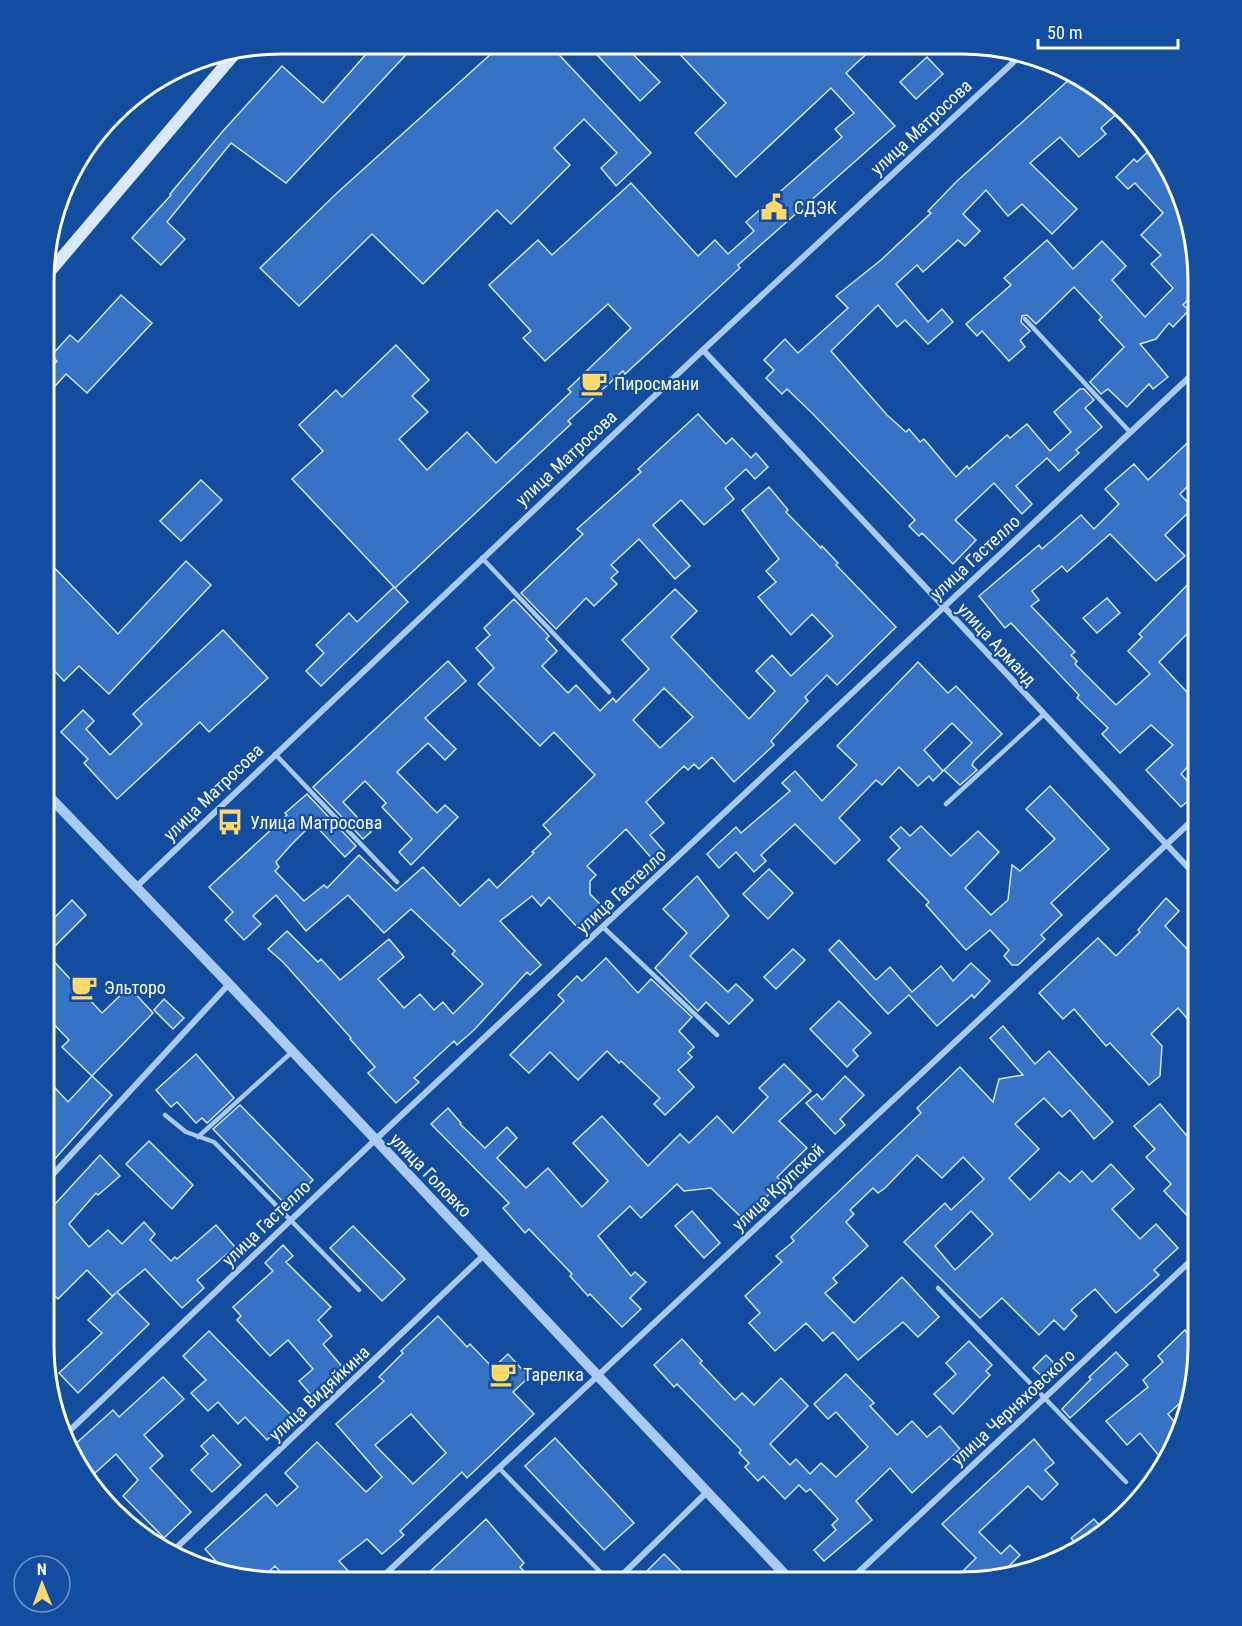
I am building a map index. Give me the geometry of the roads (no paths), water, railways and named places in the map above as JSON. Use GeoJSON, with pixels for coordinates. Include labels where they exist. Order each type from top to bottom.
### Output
{"type":"FeatureCollection","features":[{"type":"Feature","properties":{"kind":"main road"},"geometry":{"type":"LineString","coordinates":[[54,267],[229,60]]}},
{"type":"Feature","properties":{"kind":"street","name":"улица Матросова"},"geometry":{"type":"LineString","coordinates":[[136,887],[703,350],[1015,61]]}},
{"type":"Feature","properties":{"kind":"street","name":"улица Арманд"},"geometry":{"type":"LineString","coordinates":[[703,350],[942,608],[1188,867]]}},
{"type":"Feature","properties":{"kind":"street","name":"улица Гастелло"},"geometry":{"type":"LineString","coordinates":[[70,1429],[375,1140],[604,928],[1188,378]]}},
{"type":"Feature","properties":{"kind":"street","name":"улица Головко"},"geometry":{"type":"LineString","coordinates":[[54,801],[783,1572]]}},
{"type":"Feature","properties":{"kind":"street","name":"улица Крупской"},"geometry":{"type":"LineString","coordinates":[[388,1572],[1188,824]]}},
{"type":"Feature","properties":{"kind":"street"},"geometry":{"type":"LineString","coordinates":[[54,1173],[229,984]]}},
{"type":"Feature","properties":{"kind":"street","name":"улица Видяйкина"},"geometry":{"type":"LineString","coordinates":[[177,1547],[484,1254]]}},
{"type":"Feature","properties":{"kind":"street","name":"улица Черняховского"},"geometry":{"type":"LineString","coordinates":[[859,1572],[1188,1263]]}},
{"type":"Feature","properties":{"kind":"street"},"geometry":{"type":"LineString","coordinates":[[625,1572],[707,1492]]}},
{"type":"Feature","properties":{"kind":"lane"},"geometry":{"type":"LineString","coordinates":[[1025,319],[1130,432]]}},
{"type":"Feature","properties":{"kind":"lane"},"geometry":{"type":"LineString","coordinates":[[482,558],[609,692]]}},
{"type":"Feature","properties":{"kind":"lane"},"geometry":{"type":"LineString","coordinates":[[946,804],[1043,715]]}},
{"type":"Feature","properties":{"kind":"lane"},"geometry":{"type":"LineString","coordinates":[[275,754],[397,882]]}},
{"type":"Feature","properties":{"kind":"lane"},"geometry":{"type":"LineString","coordinates":[[604,928],[717,1035]]}},
{"type":"Feature","properties":{"kind":"lane"},"geometry":{"type":"LineString","coordinates":[[198,1137],[293,1052]]}},
{"type":"Feature","properties":{"kind":"lane"},"geometry":{"type":"LineString","coordinates":[[165,1115],[186,1132],[214,1142],[359,1290]]}},
{"type":"Feature","properties":{"kind":"lane"},"geometry":{"type":"LineString","coordinates":[[938,1288],[1126,1482]]}},
{"type":"Feature","properties":{"kind":"lane"},"geometry":{"type":"LineString","coordinates":[[499,1468],[601,1572]]}},
{"type":"Feature","properties":{"kind":"place","name":"СДЭК"},"geometry":{"type":"Point","coordinates":[774,207]}},
{"type":"Feature","properties":{"kind":"place","name":"Пиросмани"},"geometry":{"type":"Point","coordinates":[594,383]}},
{"type":"Feature","properties":{"kind":"place","name":"Улица Матросова"},"geometry":{"type":"Point","coordinates":[230,822]}},
{"type":"Feature","properties":{"kind":"place","name":"Эльторо"},"geometry":{"type":"Point","coordinates":[84,987]}},
{"type":"Feature","properties":{"kind":"place","name":"Тарелка"},"geometry":{"type":"Point","coordinates":[503,1374]}}]}
